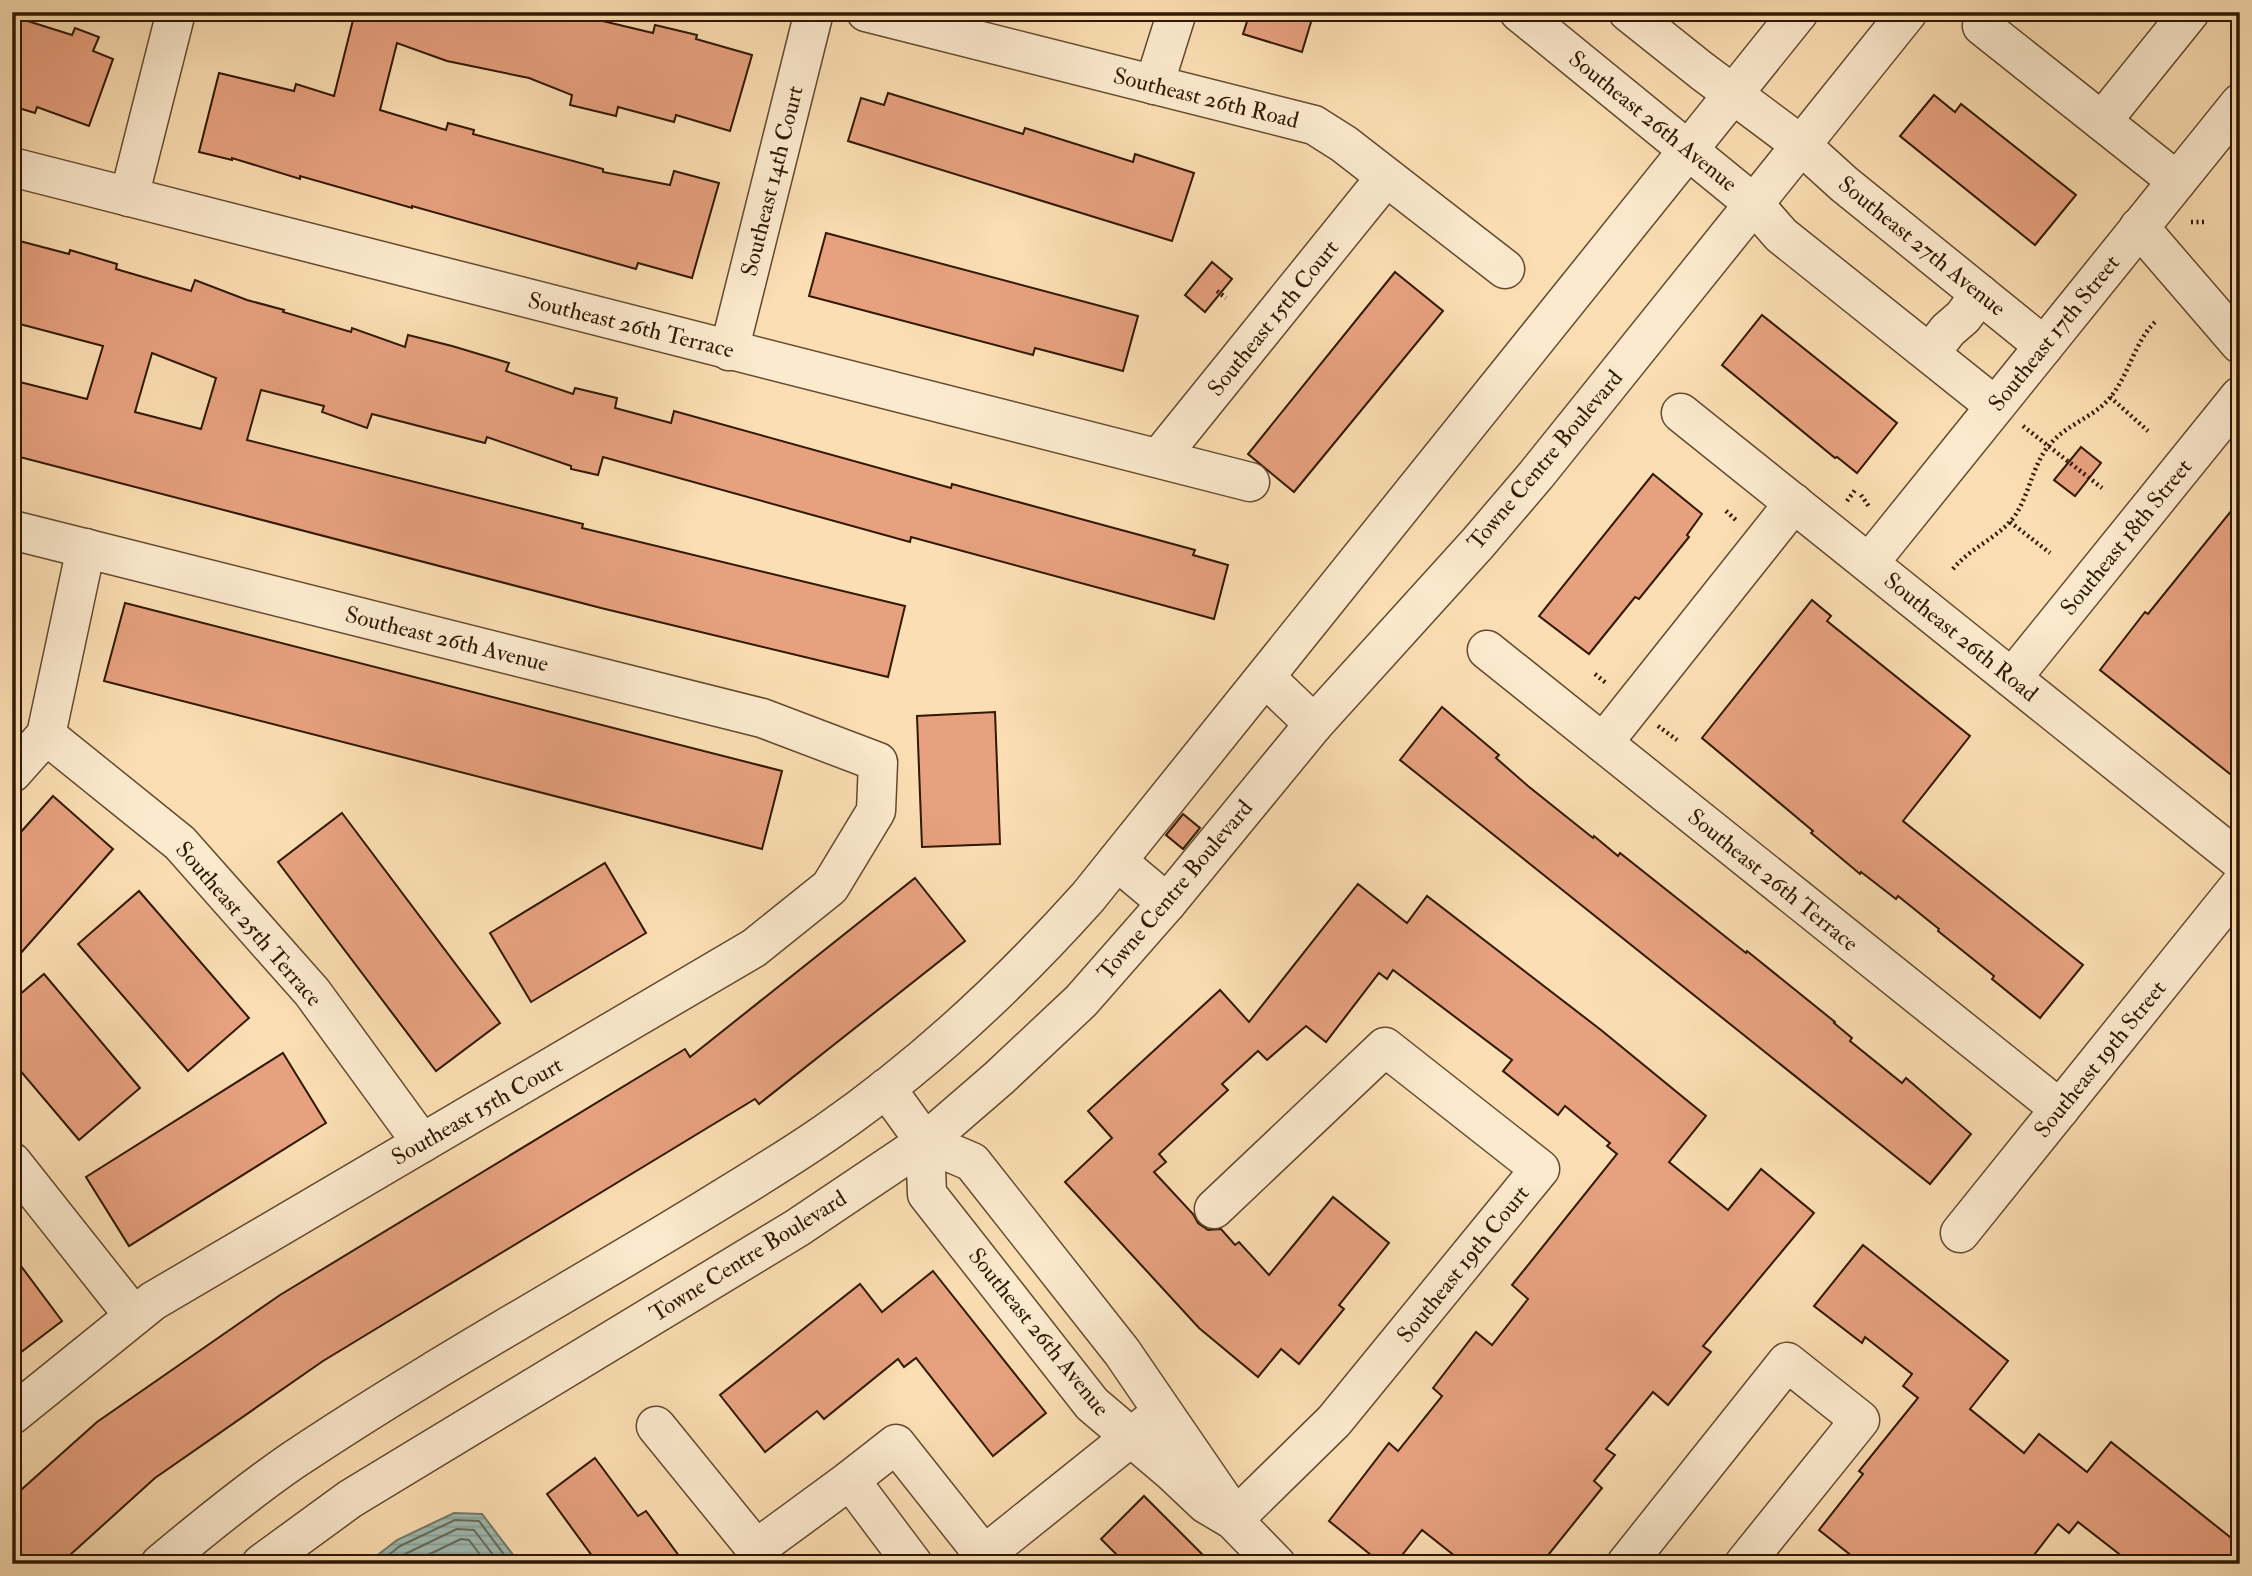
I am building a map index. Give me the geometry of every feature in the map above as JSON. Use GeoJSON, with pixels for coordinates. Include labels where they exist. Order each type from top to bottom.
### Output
{"type":"FeatureCollection","features":[{"type":"Feature","properties":{"kind":"street"},"geometry":{"type":"LineString","coordinates":[[129,197],[176,12]]}},
{"type":"Feature","properties":{"kind":"street","name":"Southeast 14th Court"},"geometry":{"type":"LineString","coordinates":[[729,351],[814,12]]}},
{"type":"Feature","properties":{"kind":"street","name":"Southeast 26th Road"},"geometry":{"type":"LineString","coordinates":[[866,12],[1314,125],[1344,144],[1505,269]]}},
{"type":"Feature","properties":{"kind":"street"},"geometry":{"type":"LineString","coordinates":[[1154,85],[1177,12]]}},
{"type":"Feature","properties":{"kind":"street","name":"Southeast 26th Avenue"},"geometry":{"type":"LineString","coordinates":[[1519,12],[1754,204]]}},
{"type":"Feature","properties":{"kind":"street"},"geometry":{"type":"LineString","coordinates":[[1628,12],[1801,145]]}},
{"type":"Feature","properties":{"kind":"street"},"geometry":{"type":"LineString","coordinates":[[160,1564],[243,1497],[338,1431],[828,1132],[951,1035],[1049,941],[1117,861],[1799,12]]}},
{"type":"Feature","properties":{"kind":"street","name":"Towne Centre Boulevard"},"geometry":{"type":"LineString","coordinates":[[261,1564],[350,1499],[797,1228],[925,1142],[1072,1010],[1167,903],[1314,724],[1497,521],[1908,12]]}},
{"type":"Feature","properties":{"kind":"street"},"geometry":{"type":"LineString","coordinates":[[2102,121],[2190,12]]}},
{"type":"Feature","properties":{"kind":"street"},"geometry":{"type":"LineString","coordinates":[[1982,26],[2177,181]]}},
{"type":"Feature","properties":{"kind":"street","name":"Southeast 17th Street"},"geometry":{"type":"LineString","coordinates":[[1869,563],[2008,415],[2044,346],[2240,103]]}},
{"type":"Feature","properties":{"kind":"street","name":"Southeast 27th Avenue"},"geometry":{"type":"LineString","coordinates":[[1801,145],[1844,184],[2044,346]]}},
{"type":"Feature","properties":{"kind":"street","name":"Southeast 26th Terrace"},"geometry":{"type":"LineString","coordinates":[[12,167],[1250,482]]}},
{"type":"Feature","properties":{"kind":"street","name":"Southeast 15th Court"},"geometry":{"type":"LineString","coordinates":[[1159,458],[1386,177]]}},
{"type":"Feature","properties":{"kind":"street"},"geometry":{"type":"LineString","coordinates":[[1754,204],[1781,235],[2008,415]]}},
{"type":"Feature","properties":{"kind":"street"},"geometry":{"type":"LineString","coordinates":[[2139,227],[2240,344]]}},
{"type":"Feature","properties":{"kind":"street"},"geometry":{"type":"LineString","coordinates":[[1930,353],[1980,294]]}},
{"type":"Feature","properties":{"kind":"street","name":"Southeast 18th Street"},"geometry":{"type":"LineString","coordinates":[[2012,678],[2240,396]]}},
{"type":"Feature","properties":{"kind":"street","name":"Southeast 26th Road"},"geometry":{"type":"LineString","coordinates":[[1681,413],[2240,861]]}},
{"type":"Feature","properties":{"kind":"street"},"geometry":{"type":"LineString","coordinates":[[1603,743],[1794,503]]}},
{"type":"Feature","properties":{"kind":"street","name":"Southeast 26th Avenue"},"geometry":{"type":"LineString","coordinates":[[12,530],[762,718],[878,762]]}},
{"type":"Feature","properties":{"kind":"street"},"geometry":{"type":"LineString","coordinates":[[12,773],[46,735],[86,548]]}},
{"type":"Feature","properties":{"kind":"street","name":"Southeast 26th Terrace"},"geometry":{"type":"LineString","coordinates":[[1487,650],[2060,1109]]}},
{"type":"Feature","properties":{"kind":"street"},"geometry":{"type":"LineString","coordinates":[[1266,678],[1314,724]]}},
{"type":"Feature","properties":{"kind":"street","name":"Southeast 25th Terrace"},"geometry":{"type":"LineString","coordinates":[[46,735],[180,843],[312,992],[422,1143]]}},
{"type":"Feature","properties":{"kind":"street","name":"Southeast 15th Court"},"geometry":{"type":"LineString","coordinates":[[12,1415],[153,1301],[754,948],[830,887],[876,811],[878,762]]}},
{"type":"Feature","properties":{"kind":"street"},"geometry":{"type":"LineString","coordinates":[[1117,861],[1167,903]]}},
{"type":"Feature","properties":{"kind":"street","name":"Southeast 19th Street"},"geometry":{"type":"LineString","coordinates":[[1960,1233],[2240,885]]}},
{"type":"Feature","properties":{"kind":"street","name":"Southeast 19th Court"},"geometry":{"type":"LineString","coordinates":[[1214,1209],[1385,1047],[1540,1169],[1342,1412],[1233,1520]]}},
{"type":"Feature","properties":{"kind":"street"},"geometry":{"type":"LineString","coordinates":[[886,1088],[925,1142]]}},
{"type":"Feature","properties":{"kind":"street","name":"Southeast 26th Avenue"},"geometry":{"type":"LineString","coordinates":[[1233,1520],[1219,1491],[1122,1352],[972,1162],[925,1142],[927,1194],[1092,1404],[1206,1504],[1233,1520],[1276,1564]]}},
{"type":"Feature","properties":{"kind":"street"},"geometry":{"type":"LineString","coordinates":[[12,1162],[134,1316]]}},
{"type":"Feature","properties":{"kind":"street"},"geometry":{"type":"LineString","coordinates":[[1626,1564],[1787,1362],[1860,1420],[1744,1564]]}},
{"type":"Feature","properties":{"kind":"street"},"geometry":{"type":"LineString","coordinates":[[656,1426],[756,1549],[896,1444],[978,1560],[1163,1411]]}},
{"type":"Feature","properties":{"kind":"street"},"geometry":{"type":"LineString","coordinates":[[850,1480],[913,1564]]}},
{"type":"Feature","properties":{"kind":"path"},"geometry":{"type":"LineString","coordinates":[[1217,291],[1226,298]]}},
{"type":"Feature","properties":{"kind":"path"},"geometry":{"type":"LineString","coordinates":[[1953,569],[1966,554],[2010,522],[2020,507],[2036,465],[2048,446],[2059,435],[2090,416],[2110,397],[2128,372],[2143,338],[2156,321]]}},
{"type":"Feature","properties":{"kind":"path"},"geometry":{"type":"LineString","coordinates":[[2110,397],[2148,431]]}},
{"type":"Feature","properties":{"kind":"path"},"geometry":{"type":"LineString","coordinates":[[2008,415],[2102,488]]}},
{"type":"Feature","properties":{"kind":"path"},"geometry":{"type":"LineString","coordinates":[[2010,522],[2050,553]]}},
{"type":"Feature","properties":{"kind":"path"},"geometry":{"type":"LineString","coordinates":[[1650,720],[1676,740]]}},
{"type":"Feature","properties":{"kind":"water"},"geometry":{"type":"Polygon","coordinates":[[[454,1513],[482,1514],[520,1564],[366,1564],[397,1540],[454,1513]]]}},
{"type":"Feature","properties":{"kind":"building"},"geometry":{"type":"Polygon","coordinates":[[[355,12],[588,12],[586,17],[653,33],[655,25],[697,35],[696,39],[752,55],[730,131],[676,115],[674,122],[618,107],[616,116],[570,105],[572,95],[529,78],[447,61],[397,43],[380,110],[446,130],[448,123],[474,130],[473,134],[603,169],[603,172],[670,185],[674,171],[719,183],[692,278],[638,263],[636,269],[300,176],[300,179],[232,158],[199,152],[219,73],[294,91],[296,84],[334,96],[355,12]]]}},
{"type":"Feature","properties":{"kind":"building"},"geometry":{"type":"Polygon","coordinates":[[[1250,12],[1314,12],[1302,52],[1243,34],[1250,12]]]}},
{"type":"Feature","properties":{"kind":"building"},"geometry":{"type":"Polygon","coordinates":[[[18,18],[72,35],[75,28],[99,37],[93,51],[113,59],[89,126],[37,107],[35,113],[12,106],[12,36],[18,18]]]}},
{"type":"Feature","properties":{"kind":"building"},"geometry":{"type":"Polygon","coordinates":[[[888,93],[1023,134],[1025,128],[1133,162],[1135,154],[1194,173],[1172,241],[848,141],[861,98],[884,105],[888,93]]]}},
{"type":"Feature","properties":{"kind":"building"},"geometry":{"type":"Polygon","coordinates":[[[1934,95],[1955,112],[1961,104],[2076,195],[2035,245],[1900,136],[1934,95]]]}},
{"type":"Feature","properties":{"kind":"building"},"geometry":{"type":"Polygon","coordinates":[[[826,233],[1138,316],[1123,371],[1035,348],[1033,355],[809,296],[826,233]]]}},
{"type":"Feature","properties":{"kind":"building"},"geometry":{"type":"Polygon","coordinates":[[[12,239],[69,254],[70,250],[117,264],[116,269],[191,291],[195,280],[247,300],[284,310],[283,312],[351,332],[352,328],[405,347],[408,335],[452,346],[509,363],[506,371],[573,394],[575,388],[617,398],[615,408],[671,423],[674,411],[951,488],[952,484],[1195,550],[1193,555],[1228,565],[1214,619],[911,537],[910,542],[603,457],[598,475],[571,469],[571,466],[487,437],[485,443],[372,414],[367,428],[322,412],[324,406],[261,390],[247,440],[583,524],[582,528],[905,606],[888,677],[601,608],[12,455],[12,380],[87,399],[103,346],[12,322],[12,239]],[[152,353],[135,412],[201,429],[216,378],[152,353]]]}},
{"type":"Feature","properties":{"kind":"building"},"geometry":{"type":"Polygon","coordinates":[[[1212,262],[1232,279],[1205,312],[1185,295],[1212,262]]]}},
{"type":"Feature","properties":{"kind":"building"},"geometry":{"type":"Polygon","coordinates":[[[1395,272],[1443,311],[1294,492],[1248,454],[1395,272]]]}},
{"type":"Feature","properties":{"kind":"building"},"geometry":{"type":"Polygon","coordinates":[[[1762,315],[1897,423],[1857,473],[1722,365],[1762,315]]]}},
{"type":"Feature","properties":{"kind":"building"},"geometry":{"type":"Polygon","coordinates":[[[2081,447],[2101,463],[2075,496],[2054,480],[2081,447]]]}},
{"type":"Feature","properties":{"kind":"building"},"geometry":{"type":"Polygon","coordinates":[[[1653,474],[1702,514],[1687,535],[1689,537],[1639,599],[1635,597],[1589,654],[1539,616],[1653,474]]]}},
{"type":"Feature","properties":{"kind":"building"},"geometry":{"type":"Polygon","coordinates":[[[2240,500],[2240,782],[2100,670],[2145,612],[2148,614],[2240,500]]]}},
{"type":"Feature","properties":{"kind":"building"},"geometry":{"type":"Polygon","coordinates":[[[1812,600],[1831,616],[1827,621],[1970,736],[1903,821],[2083,965],[2040,1018],[1992,979],[1994,976],[1938,931],[1939,929],[1898,896],[1896,899],[1861,872],[1860,874],[1702,738],[1812,600]]]}},
{"type":"Feature","properties":{"kind":"building"},"geometry":{"type":"Polygon","coordinates":[[[125,603],[782,771],[762,849],[104,681],[125,603]]]}},
{"type":"Feature","properties":{"kind":"building"},"geometry":{"type":"Polygon","coordinates":[[[1442,707],[1499,755],[1496,758],[1528,786],[1593,838],[1594,836],[1618,856],[1620,853],[1746,953],[1747,951],[1835,1022],[1852,1038],[1850,1041],[1902,1083],[1906,1078],[1971,1134],[1930,1184],[1400,760],[1442,707]]]}},
{"type":"Feature","properties":{"kind":"building"},"geometry":{"type":"Polygon","coordinates":[[[995,712],[1000,844],[922,847],[917,716],[995,712]]]}},
{"type":"Feature","properties":{"kind":"building"},"geometry":{"type":"Polygon","coordinates":[[[53,796],[113,849],[12,963],[12,842],[53,796]]]}},
{"type":"Feature","properties":{"kind":"building"},"geometry":{"type":"Polygon","coordinates":[[[342,813],[500,1023],[436,1071],[278,862],[342,813]]]}},
{"type":"Feature","properties":{"kind":"building"},"geometry":{"type":"Polygon","coordinates":[[[1183,814],[1200,828],[1183,849],[1166,835],[1183,814]]]}},
{"type":"Feature","properties":{"kind":"building"},"geometry":{"type":"Polygon","coordinates":[[[605,863],[646,933],[531,1002],[490,933],[605,863]]]}},
{"type":"Feature","properties":{"kind":"building"},"geometry":{"type":"Polygon","coordinates":[[[915,878],[965,941],[759,1104],[755,1099],[323,1361],[155,1478],[60,1564],[12,1564],[12,1498],[97,1422],[280,1295],[685,1049],[690,1057],[915,878]]]}},
{"type":"Feature","properties":{"kind":"building"},"geometry":{"type":"Polygon","coordinates":[[[1358,884],[1407,923],[1427,896],[1601,1030],[1706,1116],[1669,1162],[1728,1210],[1761,1169],[1814,1213],[1703,1346],[1711,1352],[1668,1405],[1653,1392],[1606,1449],[1615,1455],[1594,1481],[1602,1488],[1541,1564],[1465,1564],[1422,1530],[1395,1564],[1382,1564],[1329,1521],[1389,1443],[1398,1451],[1442,1396],[1433,1388],[1476,1332],[1492,1345],[1528,1299],[1512,1285],[1617,1154],[1607,1146],[1610,1143],[1565,1106],[1558,1115],[1503,1071],[1512,1060],[1393,970],[1387,979],[1379,973],[1326,1042],[1306,1026],[1267,1060],[1258,1051],[1222,1084],[1228,1090],[1159,1154],[1166,1162],[1154,1172],[1198,1223],[1208,1230],[1221,1229],[1235,1245],[1239,1242],[1269,1275],[1333,1197],[1389,1243],[1339,1305],[1344,1309],[1299,1364],[1281,1349],[1258,1377],[1199,1328],[1065,1182],[1112,1138],[1088,1111],[1220,990],[1249,1022],[1358,884]]]}},
{"type":"Feature","properties":{"kind":"building"},"geometry":{"type":"Polygon","coordinates":[[[139,891],[249,1018],[188,1071],[78,944],[139,891]]]}},
{"type":"Feature","properties":{"kind":"building"},"geometry":{"type":"Polygon","coordinates":[[[44,974],[140,1088],[79,1140],[12,1061],[12,1001],[44,974]]]}},
{"type":"Feature","properties":{"kind":"building"},"geometry":{"type":"Polygon","coordinates":[[[283,1053],[326,1123],[129,1246],[86,1177],[283,1053]]]}},
{"type":"Feature","properties":{"kind":"building"},"geometry":{"type":"Polygon","coordinates":[[[1863,1245],[2008,1361],[1970,1409],[2024,1453],[2039,1434],[2087,1472],[2111,1442],[2240,1545],[2240,1564],[2132,1564],[2078,1522],[2069,1533],[2058,1524],[2027,1564],[1862,1564],[1819,1530],[1863,1474],[1859,1471],[1918,1398],[1903,1386],[1912,1374],[1865,1337],[1862,1343],[1814,1306],[1863,1245]]]}},
{"type":"Feature","properties":{"kind":"building"},"geometry":{"type":"Polygon","coordinates":[[[12,1254],[62,1321],[12,1359],[12,1254]]]}},
{"type":"Feature","properties":{"kind":"building"},"geometry":{"type":"Polygon","coordinates":[[[933,1271],[1046,1413],[993,1456],[916,1358],[904,1367],[898,1359],[824,1419],[817,1411],[765,1452],[720,1395],[860,1284],[882,1312],[933,1271]]]}},
{"type":"Feature","properties":{"kind":"building"},"geometry":{"type":"Polygon","coordinates":[[[595,1458],[638,1516],[646,1511],[685,1564],[598,1564],[547,1494],[595,1458]]]}},
{"type":"Feature","properties":{"kind":"building"},"geometry":{"type":"Polygon","coordinates":[[[1144,1496],[1212,1564],[1126,1564],[1101,1539],[1144,1496]]]}}]}
